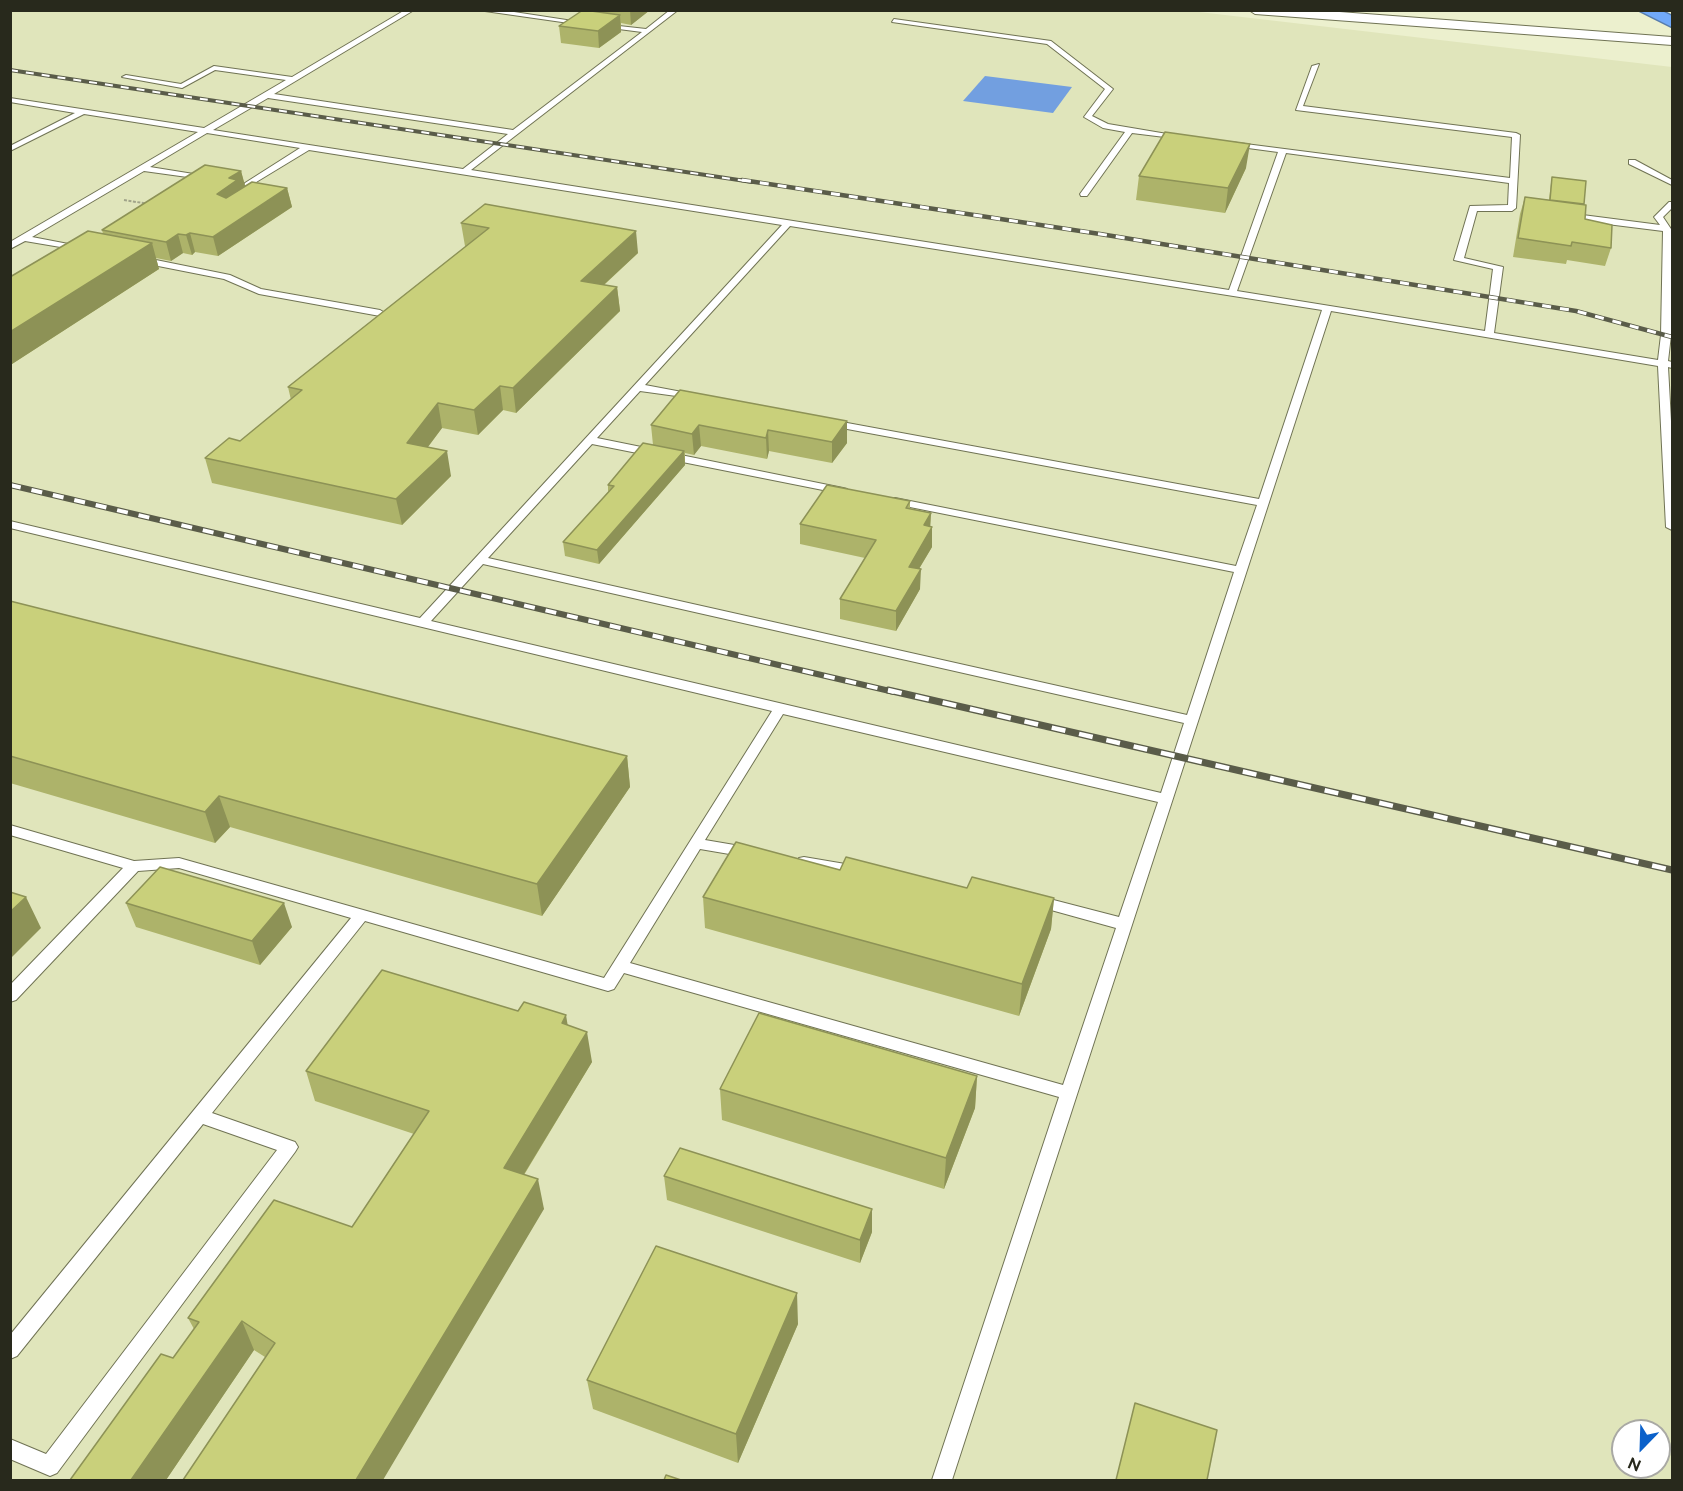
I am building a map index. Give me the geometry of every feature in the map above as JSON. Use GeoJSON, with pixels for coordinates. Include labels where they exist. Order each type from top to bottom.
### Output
{"type":"FeatureCollection","features":[{"type":"Feature","properties":{"kind":"highway"},"geometry":{"type":"LineString","coordinates":[[1646,10],[1672,22]]}},
{"type":"Feature","properties":{"kind":"street"},"geometry":{"type":"LineString","coordinates":[[1255,10],[1672,41]]}},
{"type":"Feature","properties":{"kind":"lane"},"geometry":{"type":"LineString","coordinates":[[10,246],[411,10]]}},
{"type":"Feature","properties":{"kind":"lane"},"geometry":{"type":"LineString","coordinates":[[481,10],[648,31]]}},
{"type":"Feature","properties":{"kind":"lane"},"geometry":{"type":"LineString","coordinates":[[464,173],[675,10]]}},
{"type":"Feature","properties":{"kind":"lane"},"geometry":{"type":"LineString","coordinates":[[894,21],[1049,42],[1109,89],[1088,117],[1100,124],[1189,138]]}},
{"type":"Feature","properties":{"kind":"lane"},"geometry":{"type":"LineString","coordinates":[[1316,66],[1299,108],[1516,135],[1512,208]]}},
{"type":"Feature","properties":{"kind":"lane"},"geometry":{"type":"LineString","coordinates":[[126,77],[182,86],[214,68],[293,79]]}},
{"type":"Feature","properties":{"kind":"lane"},"geometry":{"type":"LineString","coordinates":[[266,95],[515,133]]}},
{"type":"Feature","properties":{"kind":"lane"},"geometry":{"type":"LineString","coordinates":[[10,100],[1327,308],[1668,365]]}},
{"type":"Feature","properties":{"kind":"lane"},"geometry":{"type":"LineString","coordinates":[[10,149],[82,111]]}},
{"type":"Feature","properties":{"kind":"lane"},"geometry":{"type":"LineString","coordinates":[[1084,194],[1130,130]]}},
{"type":"Feature","properties":{"kind":"lane"},"geometry":{"type":"LineString","coordinates":[[1224,143],[1513,181]]}},
{"type":"Feature","properties":{"kind":"lane"},"geometry":{"type":"LineString","coordinates":[[248,185],[307,147]]}},
{"type":"Feature","properties":{"kind":"lane"},"geometry":{"type":"LineString","coordinates":[[1232,293],[1283,151]]}},
{"type":"Feature","properties":{"kind":"lane"},"geometry":{"type":"LineString","coordinates":[[1632,162],[1672,183]]}},
{"type":"Feature","properties":{"kind":"lane"},"geometry":{"type":"LineString","coordinates":[[142,168],[214,179]]}},
{"type":"Feature","properties":{"kind":"lane"},"geometry":{"type":"LineString","coordinates":[[237,183],[256,186],[259,193]]}},
{"type":"Feature","properties":{"kind":"lane"},"geometry":{"type":"LineString","coordinates":[[1672,204],[1658,217],[1667,230],[1670,278],[1668,365],[1672,527]]}},
{"type":"Feature","properties":{"kind":"lane"},"geometry":{"type":"LineString","coordinates":[[1489,335],[1498,267],[1459,260],[1473,208],[1523,210]]}},
{"type":"Feature","properties":{"kind":"lane"},"geometry":{"type":"LineString","coordinates":[[1556,214],[1667,230]]}},
{"type":"Feature","properties":{"kind":"lane"},"geometry":{"type":"LineString","coordinates":[[424,621],[788,223]]}},
{"type":"Feature","properties":{"kind":"lane"},"geometry":{"type":"LineString","coordinates":[[24,238],[90,250]]}},
{"type":"Feature","properties":{"kind":"lane"},"geometry":{"type":"LineString","coordinates":[[125,257],[227,277],[259,291],[380,313]]}},
{"type":"Feature","properties":{"kind":"lane"},"geometry":{"type":"LineString","coordinates":[[942,1480],[1327,308]]}},
{"type":"Feature","properties":{"kind":"lane"},"geometry":{"type":"LineString","coordinates":[[637,387],[708,400]]}},
{"type":"Feature","properties":{"kind":"lane"},"geometry":{"type":"LineString","coordinates":[[814,420],[1262,503]]}},
{"type":"Feature","properties":{"kind":"lane"},"geometry":{"type":"LineString","coordinates":[[589,440],[856,493]]}},
{"type":"Feature","properties":{"kind":"lane"},"geometry":{"type":"LineString","coordinates":[[879,498],[1240,570]]}},
{"type":"Feature","properties":{"kind":"lane"},"geometry":{"type":"LineString","coordinates":[[10,524],[424,621],[779,710],[1164,799]]}},
{"type":"Feature","properties":{"kind":"lane"},"geometry":{"type":"LineString","coordinates":[[480,560],[1190,720]]}},
{"type":"Feature","properties":{"kind":"lane"},"geometry":{"type":"LineString","coordinates":[[10,830],[134,866],[179,863],[608,986],[779,710]]}},
{"type":"Feature","properties":{"kind":"lane"},"geometry":{"type":"LineString","coordinates":[[698,844],[768,856]]}},
{"type":"Feature","properties":{"kind":"lane"},"geometry":{"type":"LineString","coordinates":[[791,860],[872,873]]}},
{"type":"Feature","properties":{"kind":"lane"},"geometry":{"type":"LineString","coordinates":[[10,996],[134,866]]}},
{"type":"Feature","properties":{"kind":"lane"},"geometry":{"type":"LineString","coordinates":[[1023,899],[1123,924]]}},
{"type":"Feature","properties":{"kind":"lane"},"geometry":{"type":"LineString","coordinates":[[10,1350],[362,915]]}},
{"type":"Feature","properties":{"kind":"lane"},"geometry":{"type":"LineString","coordinates":[[621,966],[1068,1093]]}},
{"type":"Feature","properties":{"kind":"lane"},"geometry":{"type":"LineString","coordinates":[[10,1449],[50,1466],[288,1147],[200,1116]]}},
{"type":"Feature","properties":{"kind":"path"},"geometry":{"type":"LineString","coordinates":[[117,199],[157,206]]}},
{"type":"Feature","properties":{"kind":"shaded area"},"geometry":{"type":"Polygon","coordinates":[[[1182,10],[1672,67],[1672,1480],[11,1480],[11,11],[1182,10]]]}},
{"type":"Feature","properties":{"kind":"water"},"geometry":{"type":"Polygon","coordinates":[[[985,76],[1072,87],[1053,113],[963,101],[985,76]]]}},
{"type":"Feature","properties":{"kind":"building"},"geometry":{"type":"Polygon","coordinates":[[[583,10],[620,15],[598,31],[559,26],[583,10]]]}},
{"type":"Feature","properties":{"kind":"building"},"geometry":{"type":"Polygon","coordinates":[[[1165,132],[1250,144],[1228,188],[1139,176],[1165,132]]]}},
{"type":"Feature","properties":{"kind":"building"},"geometry":{"type":"Polygon","coordinates":[[[205,165],[241,171],[229,178],[237,180],[217,194],[226,198],[252,182],[287,188],[213,237],[190,233],[178,234],[166,242],[102,230],[205,165]]]}},
{"type":"Feature","properties":{"kind":"building"},"geometry":{"type":"Polygon","coordinates":[[[1552,177],[1586,181],[1584,204],[1550,200],[1552,177]]]}},
{"type":"Feature","properties":{"kind":"building"},"geometry":{"type":"Polygon","coordinates":[[[1525,197],[1586,205],[1585,219],[1612,225],[1611,248],[1572,242],[1571,246],[1518,238],[1525,197]]]}},
{"type":"Feature","properties":{"kind":"building"},"geometry":{"type":"Polygon","coordinates":[[[485,204],[636,231],[581,281],[617,287],[513,388],[500,386],[474,410],[438,403],[407,443],[447,451],[396,499],[205,458],[229,438],[240,441],[302,390],[288,387],[489,228],[461,223],[485,204]]]}},
{"type":"Feature","properties":{"kind":"building"},"geometry":{"type":"Polygon","coordinates":[[[88,231],[152,243],[10,332],[10,277],[88,231]]]}},
{"type":"Feature","properties":{"kind":"building"},"geometry":{"type":"Polygon","coordinates":[[[680,390],[847,421],[832,442],[768,430],[766,438],[699,425],[692,434],[651,425],[680,390]]]}},
{"type":"Feature","properties":{"kind":"building"},"geometry":{"type":"Polygon","coordinates":[[[643,443],[684,451],[597,550],[563,542],[614,486],[608,485],[643,443]]]}},
{"type":"Feature","properties":{"kind":"building"},"geometry":{"type":"Polygon","coordinates":[[[827,485],[910,501],[906,508],[931,513],[924,525],[932,527],[909,567],[921,569],[896,611],[840,599],[876,540],[800,524],[827,485]]]}},
{"type":"Feature","properties":{"kind":"building"},"geometry":{"type":"Polygon","coordinates":[[[10,601],[627,756],[537,884],[219,796],[205,812],[10,756],[10,601]]]}},
{"type":"Feature","properties":{"kind":"building"},"geometry":{"type":"Polygon","coordinates":[[[736,842],[840,870],[846,857],[967,888],[972,877],[1054,898],[1022,984],[703,897],[736,842]]]}},
{"type":"Feature","properties":{"kind":"building"},"geometry":{"type":"Polygon","coordinates":[[[160,867],[284,903],[252,941],[126,903],[160,867]]]}},
{"type":"Feature","properties":{"kind":"building"},"geometry":{"type":"Polygon","coordinates":[[[10,892],[26,897],[10,912],[10,892]]]}},
{"type":"Feature","properties":{"kind":"building"},"geometry":{"type":"Polygon","coordinates":[[[382,970],[518,1011],[524,1002],[566,1015],[562,1023],[587,1032],[504,1168],[538,1179],[356,1480],[183,1480],[275,1343],[242,1321],[131,1480],[70,1480],[161,1354],[173,1358],[199,1322],[188,1318],[274,1200],[352,1227],[429,1111],[306,1071],[382,970]]]}},
{"type":"Feature","properties":{"kind":"building"},"geometry":{"type":"Polygon","coordinates":[[[759,1013],[977,1076],[946,1158],[720,1089],[759,1013]]]}},
{"type":"Feature","properties":{"kind":"building"},"geometry":{"type":"Polygon","coordinates":[[[680,1148],[872,1209],[860,1240],[664,1176],[680,1148]]]}},
{"type":"Feature","properties":{"kind":"building"},"geometry":{"type":"Polygon","coordinates":[[[656,1246],[797,1293],[736,1434],[587,1380],[656,1246]]]}},
{"type":"Feature","properties":{"kind":"building"},"geometry":{"type":"Polygon","coordinates":[[[1135,1403],[1217,1430],[1207,1480],[1116,1480],[1135,1403]]]}},
{"type":"Feature","properties":{"kind":"building"},"geometry":{"type":"Polygon","coordinates":[[[666,1475],[681,1480],[664,1480],[666,1475]]]}},
{"type":"Feature","properties":{"kind":"railway"},"geometry":{"type":"LineString","coordinates":[[10,70],[752,182]]}},
{"type":"Feature","properties":{"kind":"railway"},"geometry":{"type":"LineString","coordinates":[[742,180],[1100,234],[1576,311],[1672,337]]}},
{"type":"Feature","properties":{"kind":"railway"},"geometry":{"type":"LineString","coordinates":[[10,485],[894,692]]}},
{"type":"Feature","properties":{"kind":"railway"},"geometry":{"type":"LineString","coordinates":[[888,690],[1672,870]]}}]}
